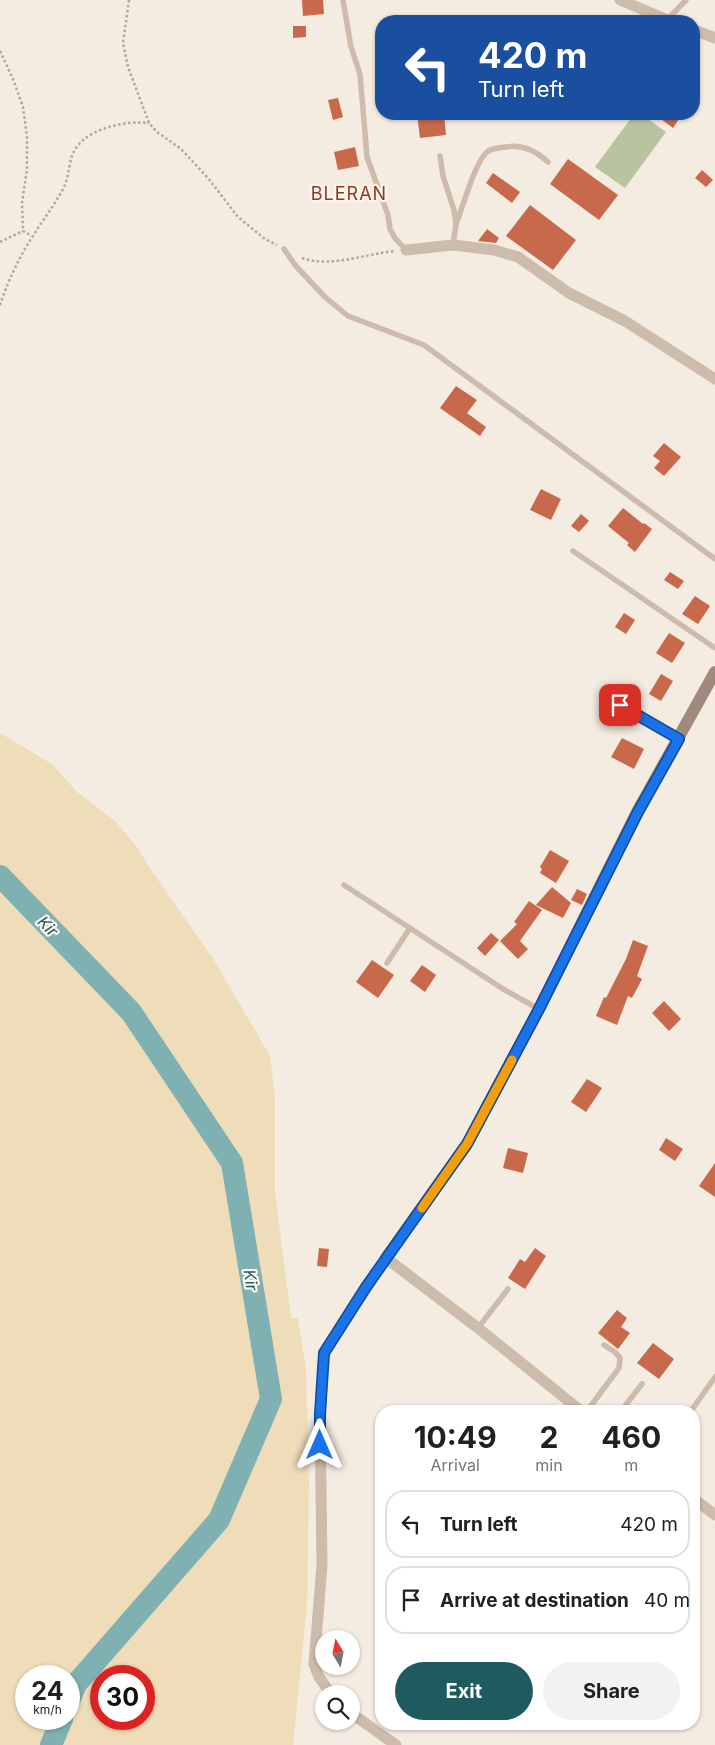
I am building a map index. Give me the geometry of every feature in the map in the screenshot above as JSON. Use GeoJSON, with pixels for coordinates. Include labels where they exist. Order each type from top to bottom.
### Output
{"type":"FeatureCollection","features":[{"type":"Feature","properties":{"kind":"street"},"geometry":{"type":"LineString","coordinates":[[620,0],[655,15]]}},
{"type":"Feature","properties":{"kind":"street"},"geometry":{"type":"LineString","coordinates":[[700,32],[714,36]]}},
{"type":"Feature","properties":{"kind":"street"},"geometry":{"type":"LineString","coordinates":[[406,250],[453,245],[494,250],[518,257],[562,289],[624,321],[715,379]]}},
{"type":"Feature","properties":{"kind":"street"},"geometry":{"type":"LineString","coordinates":[[325,1685],[319,1677],[314,1664],[322,1565],[320,1414],[324,1353],[386,1258],[467,1144],[539,1009],[638,812],[715,672]]}},
{"type":"Feature","properties":{"kind":"street"},"geometry":{"type":"LineString","coordinates":[[386,1258],[478,1328],[571,1405]]}},
{"type":"Feature","properties":{"kind":"street"},"geometry":{"type":"LineString","coordinates":[[700,1504],[715,1516]]}},
{"type":"Feature","properties":{"kind":"street"},"geometry":{"type":"LineString","coordinates":[[360,1719],[375,1730]]}},
{"type":"Feature","properties":{"kind":"street"},"geometry":{"type":"LineString","coordinates":[[376,1730],[396,1745]]}},
{"type":"Feature","properties":{"kind":"lane"},"geometry":{"type":"LineString","coordinates":[[343,0],[351,47],[360,74],[367,157],[388,214],[390,229],[406,250]]}},
{"type":"Feature","properties":{"kind":"lane"},"geometry":{"type":"LineString","coordinates":[[674,15],[686,0]]}},
{"type":"Feature","properties":{"kind":"lane"},"geometry":{"type":"LineString","coordinates":[[453,245],[456,224],[474,174],[483,157],[489,151],[511,146],[522,146],[548,162]]}},
{"type":"Feature","properties":{"kind":"lane"},"geometry":{"type":"LineString","coordinates":[[440,156],[456,224]]}},
{"type":"Feature","properties":{"kind":"lane"},"geometry":{"type":"LineString","coordinates":[[284,249],[295,265],[325,297],[348,316],[424,345],[715,559]]}},
{"type":"Feature","properties":{"kind":"lane"},"geometry":{"type":"LineString","coordinates":[[573,551],[715,648]]}},
{"type":"Feature","properties":{"kind":"lane"},"geometry":{"type":"LineString","coordinates":[[620,705],[679,739]]}},
{"type":"Feature","properties":{"kind":"lane"},"geometry":{"type":"LineString","coordinates":[[344,885],[503,989],[539,1009]]}},
{"type":"Feature","properties":{"kind":"lane"},"geometry":{"type":"LineString","coordinates":[[387,963],[410,928]]}},
{"type":"Feature","properties":{"kind":"lane"},"geometry":{"type":"LineString","coordinates":[[478,1328],[508,1289]]}},
{"type":"Feature","properties":{"kind":"lane"},"geometry":{"type":"LineString","coordinates":[[591,1405],[619,1368],[620,1358],[615,1352],[604,1345]]}},
{"type":"Feature","properties":{"kind":"lane"},"geometry":{"type":"LineString","coordinates":[[695,1405],[715,1377]]}},
{"type":"Feature","properties":{"kind":"lane"},"geometry":{"type":"LineString","coordinates":[[626,1405],[642,1384]]}},
{"type":"Feature","properties":{"kind":"path"},"geometry":{"type":"LineString","coordinates":[[130,0],[123,43],[128,66],[149,123],[157,132],[181,149],[208,178],[238,217],[265,239],[311,261],[321,262],[406,250]]}},
{"type":"Feature","properties":{"kind":"path"},"geometry":{"type":"LineString","coordinates":[[0,51],[23,107],[27,137],[27,169],[22,203],[23,231]]}},
{"type":"Feature","properties":{"kind":"path"},"geometry":{"type":"LineString","coordinates":[[0,304],[32,236],[65,186],[71,158],[76,147],[107,127],[138,121],[149,123]]}},
{"type":"Feature","properties":{"kind":"path"},"geometry":{"type":"LineString","coordinates":[[23,231],[32,236]]}},
{"type":"Feature","properties":{"kind":"path"},"geometry":{"type":"LineString","coordinates":[[0,242],[23,231]]}},
{"type":"Feature","properties":{"kind":"green space"},"geometry":{"type":"Polygon","coordinates":[[[630,120],[649,120],[666,132],[625,188],[595,167],[630,120]]]}},
{"type":"Feature","properties":{"kind":"sand"},"geometry":{"type":"Polygon","coordinates":[[[0,733],[52,764],[77,792],[115,821],[137,847],[214,960],[270,1056],[275,1096],[275,1192],[291,1318],[298,1318],[306,1368],[309,1482],[307,1604],[293,1745],[0,1745],[0,733]]]}},
{"type":"Feature","properties":{"kind":"building"},"geometry":{"type":"Polygon","coordinates":[[[302,0],[323,0],[324,14],[303,16],[302,0]]]}},
{"type":"Feature","properties":{"kind":"building"},"geometry":{"type":"Polygon","coordinates":[[[293,26],[306,26],[306,37],[293,38],[293,26]]]}},
{"type":"Feature","properties":{"kind":"building"},"geometry":{"type":"Polygon","coordinates":[[[338,98],[343,117],[333,120],[328,100],[338,98]]]}},
{"type":"Feature","properties":{"kind":"building"},"geometry":{"type":"Polygon","coordinates":[[[418,120],[445,120],[446,135],[420,138],[418,120]]]}},
{"type":"Feature","properties":{"kind":"building"},"geometry":{"type":"Polygon","coordinates":[[[662,120],[678,120],[673,128],[662,120]]]}},
{"type":"Feature","properties":{"kind":"building"},"geometry":{"type":"Polygon","coordinates":[[[355,147],[359,166],[338,170],[334,152],[355,147]]]}},
{"type":"Feature","properties":{"kind":"building"},"geometry":{"type":"Polygon","coordinates":[[[568,159],[618,195],[599,220],[550,184],[568,159]]]}},
{"type":"Feature","properties":{"kind":"building"},"geometry":{"type":"Polygon","coordinates":[[[702,170],[713,180],[706,187],[695,178],[702,170]]]}},
{"type":"Feature","properties":{"kind":"building"},"geometry":{"type":"Polygon","coordinates":[[[493,173],[520,192],[512,203],[486,183],[493,173]]]}},
{"type":"Feature","properties":{"kind":"building"},"geometry":{"type":"Polygon","coordinates":[[[530,205],[576,240],[553,270],[506,236],[530,205]]]}},
{"type":"Feature","properties":{"kind":"building"},"geometry":{"type":"Polygon","coordinates":[[[487,229],[499,238],[496,243],[478,241],[487,229]]]}},
{"type":"Feature","properties":{"kind":"building"},"geometry":{"type":"Polygon","coordinates":[[[456,386],[477,400],[467,413],[486,427],[480,436],[440,408],[456,386]]]}},
{"type":"Feature","properties":{"kind":"building"},"geometry":{"type":"Polygon","coordinates":[[[664,443],[681,457],[664,476],[654,468],[660,461],[653,456],[664,443]]]}},
{"type":"Feature","properties":{"kind":"building"},"geometry":{"type":"Polygon","coordinates":[[[541,489],[561,499],[551,520],[530,510],[541,489]]]}},
{"type":"Feature","properties":{"kind":"building"},"geometry":{"type":"Polygon","coordinates":[[[623,508],[652,529],[635,552],[627,545],[629,543],[608,526],[623,508]]]}},
{"type":"Feature","properties":{"kind":"building"},"geometry":{"type":"Polygon","coordinates":[[[581,514],[589,521],[579,532],[571,526],[581,514]]]}},
{"type":"Feature","properties":{"kind":"building"},"geometry":{"type":"Polygon","coordinates":[[[670,572],[684,581],[678,589],[664,580],[670,572]]]}},
{"type":"Feature","properties":{"kind":"building"},"geometry":{"type":"Polygon","coordinates":[[[695,596],[710,606],[698,624],[682,614],[695,596]]]}},
{"type":"Feature","properties":{"kind":"building"},"geometry":{"type":"Polygon","coordinates":[[[624,613],[635,620],[626,634],[615,627],[624,613]]]}},
{"type":"Feature","properties":{"kind":"building"},"geometry":{"type":"Polygon","coordinates":[[[669,633],[685,643],[672,663],[656,653],[669,633]]]}},
{"type":"Feature","properties":{"kind":"building"},"geometry":{"type":"Polygon","coordinates":[[[661,674],[673,681],[661,701],[649,694],[661,674]]]}},
{"type":"Feature","properties":{"kind":"building"},"geometry":{"type":"Polygon","coordinates":[[[622,738],[644,749],[634,769],[611,757],[622,738]]]}},
{"type":"Feature","properties":{"kind":"building"},"geometry":{"type":"Polygon","coordinates":[[[550,850],[569,861],[556,883],[540,873],[542,869],[540,867],[550,850]]]}},
{"type":"Feature","properties":{"kind":"building"},"geometry":{"type":"Polygon","coordinates":[[[552,887],[571,903],[563,918],[536,905],[552,887]]]}},
{"type":"Feature","properties":{"kind":"building"},"geometry":{"type":"Polygon","coordinates":[[[577,889],[587,894],[582,905],[571,900],[577,889]]]}},
{"type":"Feature","properties":{"kind":"building"},"geometry":{"type":"Polygon","coordinates":[[[529,901],[542,910],[520,941],[528,949],[518,959],[500,941],[517,924],[514,922],[529,901]]]}},
{"type":"Feature","properties":{"kind":"building"},"geometry":{"type":"Polygon","coordinates":[[[491,933],[499,940],[485,956],[477,948],[491,933]]]}},
{"type":"Feature","properties":{"kind":"building"},"geometry":{"type":"Polygon","coordinates":[[[633,940],[648,946],[637,976],[642,979],[632,998],[628,996],[617,1025],[596,1016],[604,997],[606,998],[626,959],[633,940]]]}},
{"type":"Feature","properties":{"kind":"building"},"geometry":{"type":"Polygon","coordinates":[[[372,960],[394,975],[378,998],[356,982],[372,960]]]}},
{"type":"Feature","properties":{"kind":"building"},"geometry":{"type":"Polygon","coordinates":[[[422,965],[436,975],[425,992],[410,981],[422,965]]]}},
{"type":"Feature","properties":{"kind":"building"},"geometry":{"type":"Polygon","coordinates":[[[664,1001],[681,1019],[669,1031],[652,1013],[664,1001]]]}},
{"type":"Feature","properties":{"kind":"building"},"geometry":{"type":"Polygon","coordinates":[[[587,1079],[602,1088],[586,1112],[571,1102],[587,1079]]]}},
{"type":"Feature","properties":{"kind":"building"},"geometry":{"type":"Polygon","coordinates":[[[666,1138],[683,1149],[675,1161],[659,1150],[666,1138]]]}},
{"type":"Feature","properties":{"kind":"building"},"geometry":{"type":"Polygon","coordinates":[[[508,1148],[528,1153],[523,1173],[503,1168],[508,1148]]]}},
{"type":"Feature","properties":{"kind":"building"},"geometry":{"type":"Polygon","coordinates":[[[715,1163],[715,1197],[699,1186],[715,1163]]]}},
{"type":"Feature","properties":{"kind":"building"},"geometry":{"type":"Polygon","coordinates":[[[319,1248],[329,1249],[327,1267],[317,1266],[319,1248]]]}},
{"type":"Feature","properties":{"kind":"building"},"geometry":{"type":"Polygon","coordinates":[[[535,1248],[546,1256],[525,1289],[508,1278],[520,1259],[525,1262],[535,1248]]]}},
{"type":"Feature","properties":{"kind":"building"},"geometry":{"type":"Polygon","coordinates":[[[617,1310],[627,1318],[621,1327],[630,1333],[618,1349],[598,1333],[617,1310]]]}},
{"type":"Feature","properties":{"kind":"building"},"geometry":{"type":"Polygon","coordinates":[[[653,1343],[674,1359],[659,1379],[637,1363],[653,1343]]]}},
{"type":"Feature","properties":{"kind":"waterway","name":"Kir"},"geometry":{"type":"LineString","coordinates":[[0,876],[131,1012],[232,1163],[271,1399],[219,1520],[80,1679]]}},
{"type":"Feature","properties":{"kind":"waterway","name":"Kir"},"geometry":{"type":"LineString","coordinates":[[51,1745],[57,1730]]}},
{"type":"Feature","properties":{"kind":"slow traffic"},"geometry":{"type":"LineString","coordinates":[[422,1208],[467,1144],[512,1060]]}},
{"type":"Feature","properties":{"kind":"district","name":"BLERAN"},"geometry":{"type":"Point","coordinates":[349,194]}},
{"type":"Feature","properties":{"kind":"route"},"geometry":{"type":"LineString","coordinates":[[320,1445],[324,1353],[366,1287],[467,1144],[539,1009],[638,812],[679,739],[620,705]]}}]}
